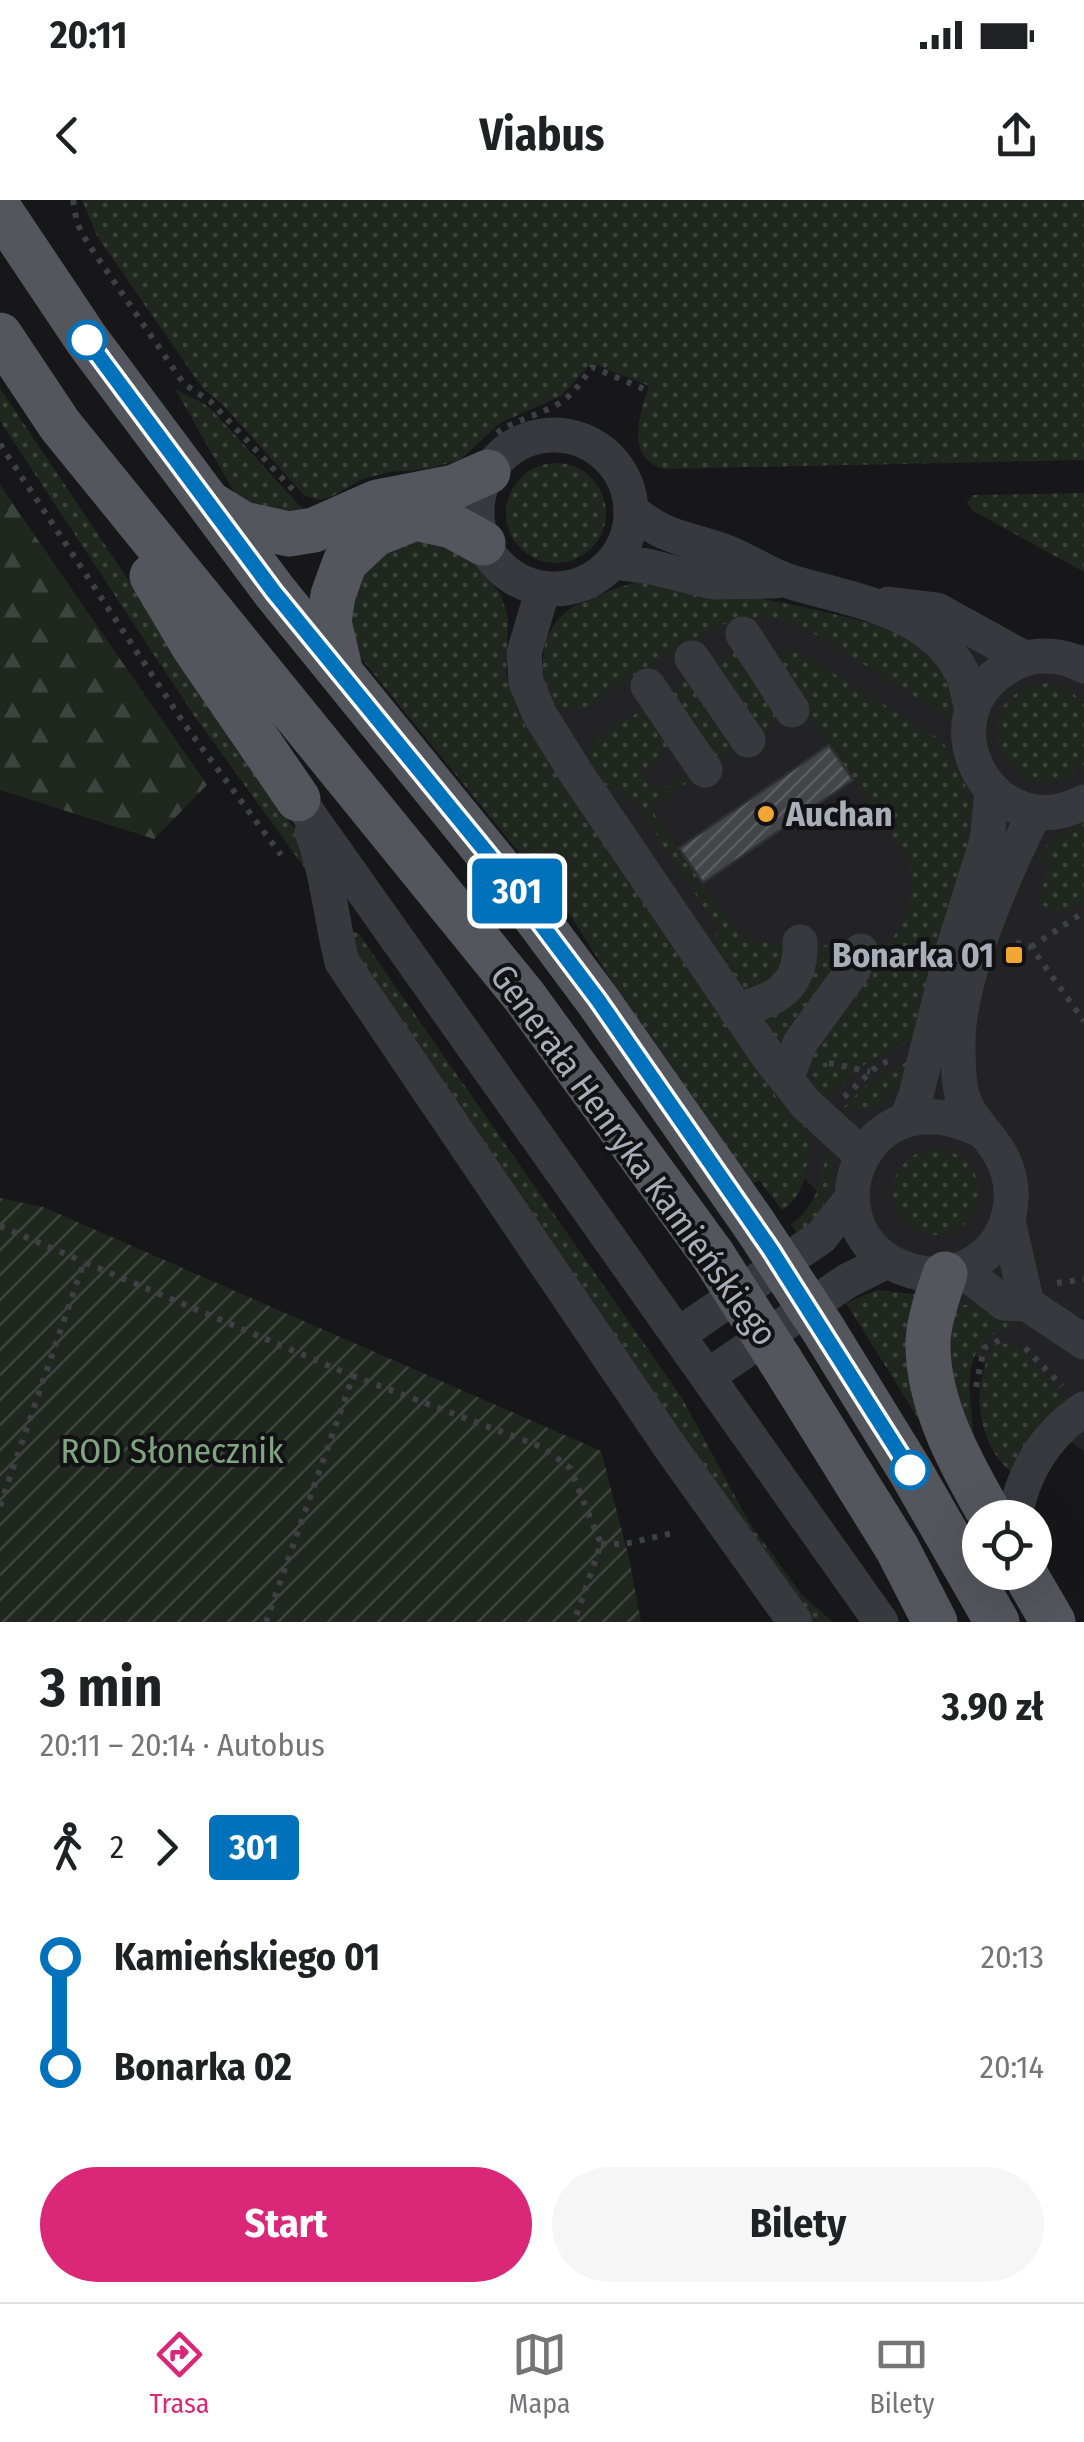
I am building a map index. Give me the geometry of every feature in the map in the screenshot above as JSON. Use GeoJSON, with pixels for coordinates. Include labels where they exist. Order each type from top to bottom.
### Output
{"type":"FeatureCollection","features":[{"type":"Feature","properties":{"kind":"main road","name":"Generała Henryka Kamieńskiego"},"geometry":{"type":"LineString","coordinates":[[0,210],[87,340],[206,501],[508,879],[598,1000],[823,1328],[997,1622]]}},
{"type":"Feature","properties":{"kind":"main road","name":"Generała Henryka Kamieńskiego"},"geometry":{"type":"LineString","coordinates":[[0,335],[60,425],[524,996],[712,1254],[896,1548],[934,1622]]}},
{"type":"Feature","properties":{"kind":"main road"},"geometry":{"type":"LineString","coordinates":[[60,425],[194,646],[298,799]]}},
{"type":"Feature","properties":{"kind":"main road"},"geometry":{"type":"LineString","coordinates":[[206,501],[243,524],[289,534],[314,530],[377,502],[454,488],[487,458]]}},
{"type":"Feature","properties":{"kind":"main road"},"geometry":{"type":"LineString","coordinates":[[342,676],[329,622],[345,562],[375,534],[415,518],[452,526],[483,543]]}},
{"type":"Feature","properties":{"kind":"main road"},"geometry":{"type":"LineString","coordinates":[[954,1272],[934,1306],[928,1342],[933,1384],[951,1439],[983,1500]]}},
{"type":"Feature","properties":{"kind":"main road"},"geometry":{"type":"LineString","coordinates":[[1034,1590],[1053,1622]]}},
{"type":"Feature","properties":{"kind":"street"},"geometry":{"type":"LineString","coordinates":[[541,436],[584,441],[602,452],[626,483],[631,510],[630,529],[614,562],[593,579],[569,588],[543,588],[518,580],[498,564],[483,543],[477,519],[478,494],[487,458],[541,436]]}},
{"type":"Feature","properties":{"kind":"street"},"geometry":{"type":"LineString","coordinates":[[631,510],[664,534],[724,551],[787,581],[877,604],[937,610],[1024,658]]}},
{"type":"Feature","properties":{"kind":"street"},"geometry":{"type":"LineString","coordinates":[[614,562],[714,582],[787,581]]}},
{"type":"Feature","properties":{"kind":"street"},"geometry":{"type":"LineString","coordinates":[[543,588],[524,653],[526,682],[540,715],[786,1079],[806,1104],[862,1155]]}},
{"type":"Feature","properties":{"kind":"street"},"geometry":{"type":"LineString","coordinates":[[877,604],[944,647],[963,674],[972,710]]}},
{"type":"Feature","properties":{"kind":"street"},"geometry":{"type":"LineString","coordinates":[[743,634],[792,710]]}},
{"type":"Feature","properties":{"kind":"street"},"geometry":{"type":"LineString","coordinates":[[1084,666],[1049,655],[1024,658],[1000,670],[982,688],[972,710],[968,742],[972,760],[992,791],[1012,804],[1034,812],[1058,812],[1084,802]]}},
{"type":"Feature","properties":{"kind":"street"},"geometry":{"type":"LineString","coordinates":[[692,658],[748,740]]}},
{"type":"Feature","properties":{"kind":"street"},"geometry":{"type":"LineString","coordinates":[[648,686],[705,770]]}},
{"type":"Feature","properties":{"kind":"street"},"geometry":{"type":"LineString","coordinates":[[907,1119],[986,841],[992,791]]}},
{"type":"Feature","properties":{"kind":"street"},"geometry":{"type":"LineString","coordinates":[[298,799],[320,852],[342,962],[670,1447],[796,1622]]}},
{"type":"Feature","properties":{"kind":"street","name":"Generała Henryka Kamieńskiego"},"geometry":{"type":"LineString","coordinates":[[298,799],[881,1622]]}},
{"type":"Feature","properties":{"kind":"street"},"geometry":{"type":"LineString","coordinates":[[980,1130],[957,1118],[932,1114],[907,1119],[889,1127],[862,1155],[854,1176],[852,1198],[857,1222],[869,1244],[888,1261],[925,1274],[954,1272],[990,1250],[1008,1221],[1012,1196],[1009,1171],[997,1148],[980,1130],[962,1095],[958,1039],[984,929],[1010,859],[1034,812]]}},
{"type":"Feature","properties":{"kind":"street"},"geometry":{"type":"LineString","coordinates":[[736,1010],[760,1004],[792,982],[801,962],[800,942]]}},
{"type":"Feature","properties":{"kind":"street"},"geometry":{"type":"LineString","coordinates":[[786,1079],[800,1043],[853,970],[861,951]]}},
{"type":"Feature","properties":{"kind":"street"},"geometry":{"type":"LineString","coordinates":[[678,1335],[821,1237],[852,1198]]}},
{"type":"Feature","properties":{"kind":"street"},"geometry":{"type":"LineString","coordinates":[[1008,1221],[1039,1294],[1084,1342]]}},
{"type":"Feature","properties":{"kind":"street"},"geometry":{"type":"LineString","coordinates":[[708,1376],[848,1281],[888,1261]]}},
{"type":"Feature","properties":{"kind":"street"},"geometry":{"type":"LineString","coordinates":[[954,1272],[1004,1303],[1039,1294]]}},
{"type":"Feature","properties":{"kind":"street"},"geometry":{"type":"LineString","coordinates":[[1018,1500],[1042,1450],[1078,1402]]}},
{"type":"Feature","properties":{"kind":"path"},"geometry":{"type":"LineString","coordinates":[[73,200],[77,222],[87,242],[184,384],[210,402],[305,502]]}},
{"type":"Feature","properties":{"kind":"path"},"geometry":{"type":"LineString","coordinates":[[487,458],[510,424],[556,406],[573,393],[592,367],[644,389]]}},
{"type":"Feature","properties":{"kind":"path"},"geometry":{"type":"LineString","coordinates":[[0,444],[185,725],[290,868]]}},
{"type":"Feature","properties":{"kind":"path"},"geometry":{"type":"LineString","coordinates":[[1031,947],[1084,912]]}},
{"type":"Feature","properties":{"kind":"path"},"geometry":{"type":"LineString","coordinates":[[1019,942],[1031,947],[1084,1022]]}},
{"type":"Feature","properties":{"kind":"path"},"geometry":{"type":"LineString","coordinates":[[835,1105],[878,1066],[902,1054]]}},
{"type":"Feature","properties":{"kind":"path"},"geometry":{"type":"LineString","coordinates":[[0,1226],[353,1376],[542,1447],[570,1468],[601,1544],[574,1622]]}},
{"type":"Feature","properties":{"kind":"path"},"geometry":{"type":"LineString","coordinates":[[0,1506],[84,1262]]}},
{"type":"Feature","properties":{"kind":"path"},"geometry":{"type":"LineString","coordinates":[[1039,1294],[1084,1279]]}},
{"type":"Feature","properties":{"kind":"path"},"geometry":{"type":"LineString","coordinates":[[977,1400],[975,1385],[984,1348],[994,1340],[1013,1336],[1078,1402]]}},
{"type":"Feature","properties":{"kind":"path"},"geometry":{"type":"LineString","coordinates":[[266,1622],[353,1376]]}},
{"type":"Feature","properties":{"kind":"path"},"geometry":{"type":"LineString","coordinates":[[601,1544],[625,1544],[673,1533]]}},
{"type":"Feature","properties":{"kind":"shaded area"},"geometry":{"type":"Polygon","coordinates":[[[668,601],[1084,645],[1084,1452],[1024,1405],[750,1122],[449,713],[668,601]]]}},
{"type":"Feature","properties":{"kind":"green space"},"geometry":{"type":"Polygon","coordinates":[[[82,200],[1084,200],[1084,460],[664,469],[652,463],[639,446],[639,422],[649,386],[592,363],[561,396],[500,423],[460,460],[363,479],[319,500],[304,495],[223,405],[203,389],[97,236],[82,200]]]}},
{"type":"Feature","properties":{"kind":"green space"},"geometry":{"type":"Polygon","coordinates":[[[0,388],[301,839],[311,877],[193,714],[0,421],[0,388]]]}},
{"type":"Feature","properties":{"kind":"green space"},"geometry":{"type":"Polygon","coordinates":[[[175,389],[214,412],[311,518],[288,520],[238,499],[175,389]]]}},
{"type":"Feature","properties":{"kind":"green space"},"geometry":{"type":"Polygon","coordinates":[[[556,463],[584,471],[598,485],[606,513],[598,541],[584,555],[556,563],[528,555],[514,541],[506,513],[514,485],[528,471],[556,463]]]}},
{"type":"Feature","properties":{"kind":"green space"},"geometry":{"type":"Polygon","coordinates":[[[0,485],[207,785],[154,839],[0,790],[0,485]]]}},
{"type":"Feature","properties":{"kind":"green space"},"geometry":{"type":"Polygon","coordinates":[[[1084,493],[1084,572],[973,511],[967,503],[973,495],[1084,493]]]}},
{"type":"Feature","properties":{"kind":"green space"},"geometry":{"type":"Polygon","coordinates":[[[398,535],[466,551],[501,595],[508,618],[506,673],[518,715],[781,1104],[811,1130],[802,1185],[782,1210],[759,1180],[749,1186],[672,1078],[573,919],[351,642],[348,589],[398,535]]]}},
{"type":"Feature","properties":{"kind":"green space"},"geometry":{"type":"Polygon","coordinates":[[[646,580],[801,606],[919,641],[937,654],[945,669],[953,720],[813,633],[781,620],[761,617],[717,627],[693,639],[582,709],[557,705],[546,682],[543,657],[557,621],[594,597],[646,580]]]}},
{"type":"Feature","properties":{"kind":"green space"},"geometry":{"type":"Polygon","coordinates":[[[786,648],[804,655],[935,736],[944,744],[971,797],[974,835],[919,1036],[862,1066],[826,1101],[811,1074],[813,1043],[897,932],[912,884],[902,849],[801,704],[777,656],[786,648]]]}},
{"type":"Feature","properties":{"kind":"green space"},"geometry":{"type":"Polygon","coordinates":[[[729,653],[738,653],[782,716],[756,734],[718,670],[729,653]]]}},
{"type":"Feature","properties":{"kind":"green space"},"geometry":{"type":"Polygon","coordinates":[[[689,681],[741,744],[714,764],[673,693],[689,681]]]}},
{"type":"Feature","properties":{"kind":"green space"},"geometry":{"type":"Polygon","coordinates":[[[1048,683],[1067,689],[1084,702],[1084,765],[1058,781],[1034,782],[1015,771],[1002,753],[997,731],[1002,709],[1018,692],[1048,683]]]}},
{"type":"Feature","properties":{"kind":"green space"},"geometry":{"type":"Polygon","coordinates":[[[644,709],[677,741],[662,751],[665,756],[640,773],[651,788],[658,784],[662,789],[683,775],[686,779],[698,771],[697,776],[650,808],[697,877],[688,884],[631,799],[602,783],[591,764],[591,749],[597,736],[644,709]]]}},
{"type":"Feature","properties":{"kind":"green space"},"geometry":{"type":"Polygon","coordinates":[[[1084,820],[1084,903],[1057,912],[1038,903],[1049,864],[1037,859],[1049,842],[1084,820]]]}},
{"type":"Feature","properties":{"kind":"green space"},"geometry":{"type":"Polygon","coordinates":[[[701,883],[744,940],[783,945],[783,975],[747,991],[738,986],[716,950],[717,927],[692,889],[701,883]]]}},
{"type":"Feature","properties":{"kind":"green space"},"geometry":{"type":"Polygon","coordinates":[[[346,929],[359,934],[682,1398],[749,1522],[802,1595],[833,1622],[813,1622],[684,1447],[364,977],[346,929]]]}},
{"type":"Feature","properties":{"kind":"green space"},"geometry":{"type":"Polygon","coordinates":[[[832,943],[846,955],[781,1046],[764,1023],[765,1015],[818,948],[832,943]]]}},
{"type":"Feature","properties":{"kind":"green space"},"geometry":{"type":"Polygon","coordinates":[[[912,1058],[887,1099],[868,1109],[842,1109],[863,1088],[912,1058]]]}},
{"type":"Feature","properties":{"kind":"green space"},"geometry":{"type":"Polygon","coordinates":[[[827,1145],[832,1171],[828,1195],[798,1235],[791,1224],[813,1199],[827,1145]]]}},
{"type":"Feature","properties":{"kind":"green space"},"geometry":{"type":"Polygon","coordinates":[[[936,1149],[960,1156],[972,1168],[979,1192],[972,1216],[960,1228],[936,1235],[912,1228],[900,1216],[893,1192],[900,1168],[912,1156],[936,1149]]]}},
{"type":"Feature","properties":{"kind":"green space","name":"ROD Słonecznik"},"geometry":{"type":"Polygon","coordinates":[[[0,1198],[43,1207],[601,1451],[641,1622],[0,1622],[0,1198]]]}},
{"type":"Feature","properties":{"kind":"green space"},"geometry":{"type":"Polygon","coordinates":[[[877,1290],[923,1295],[944,1460],[846,1303],[877,1290]]]}},
{"type":"Feature","properties":{"kind":"green space"},"geometry":{"type":"Polygon","coordinates":[[[973,1303],[990,1308],[1012,1323],[986,1340],[971,1366],[972,1457],[941,1330],[956,1307],[973,1303]]]}},
{"type":"Feature","properties":{"kind":"green space"},"geometry":{"type":"Polygon","coordinates":[[[1010,1343],[1025,1353],[1073,1406],[1014,1474],[1001,1463],[985,1432],[980,1395],[987,1360],[996,1345],[1010,1343]]]}},
{"type":"Feature","properties":{"kind":"building","name":"Auchan"},"geometry":{"type":"Polygon","coordinates":[[[829,745],[853,780],[703,883],[679,848],[829,745]]]}},
{"type":"Feature","properties":{"kind":"bus line","name":"301"},"geometry":{"type":"LineString","coordinates":[[87,340],[274,592],[496,864],[598,1000],[823,1328],[910,1470]]}},
{"type":"Feature","properties":{"kind":"place","name":"Auchan"},"geometry":{"type":"Point","coordinates":[766,814]}},
{"type":"Feature","properties":{"kind":"place","name":"Bonarka 01"},"geometry":{"type":"Point","coordinates":[1014,955]}}]}
